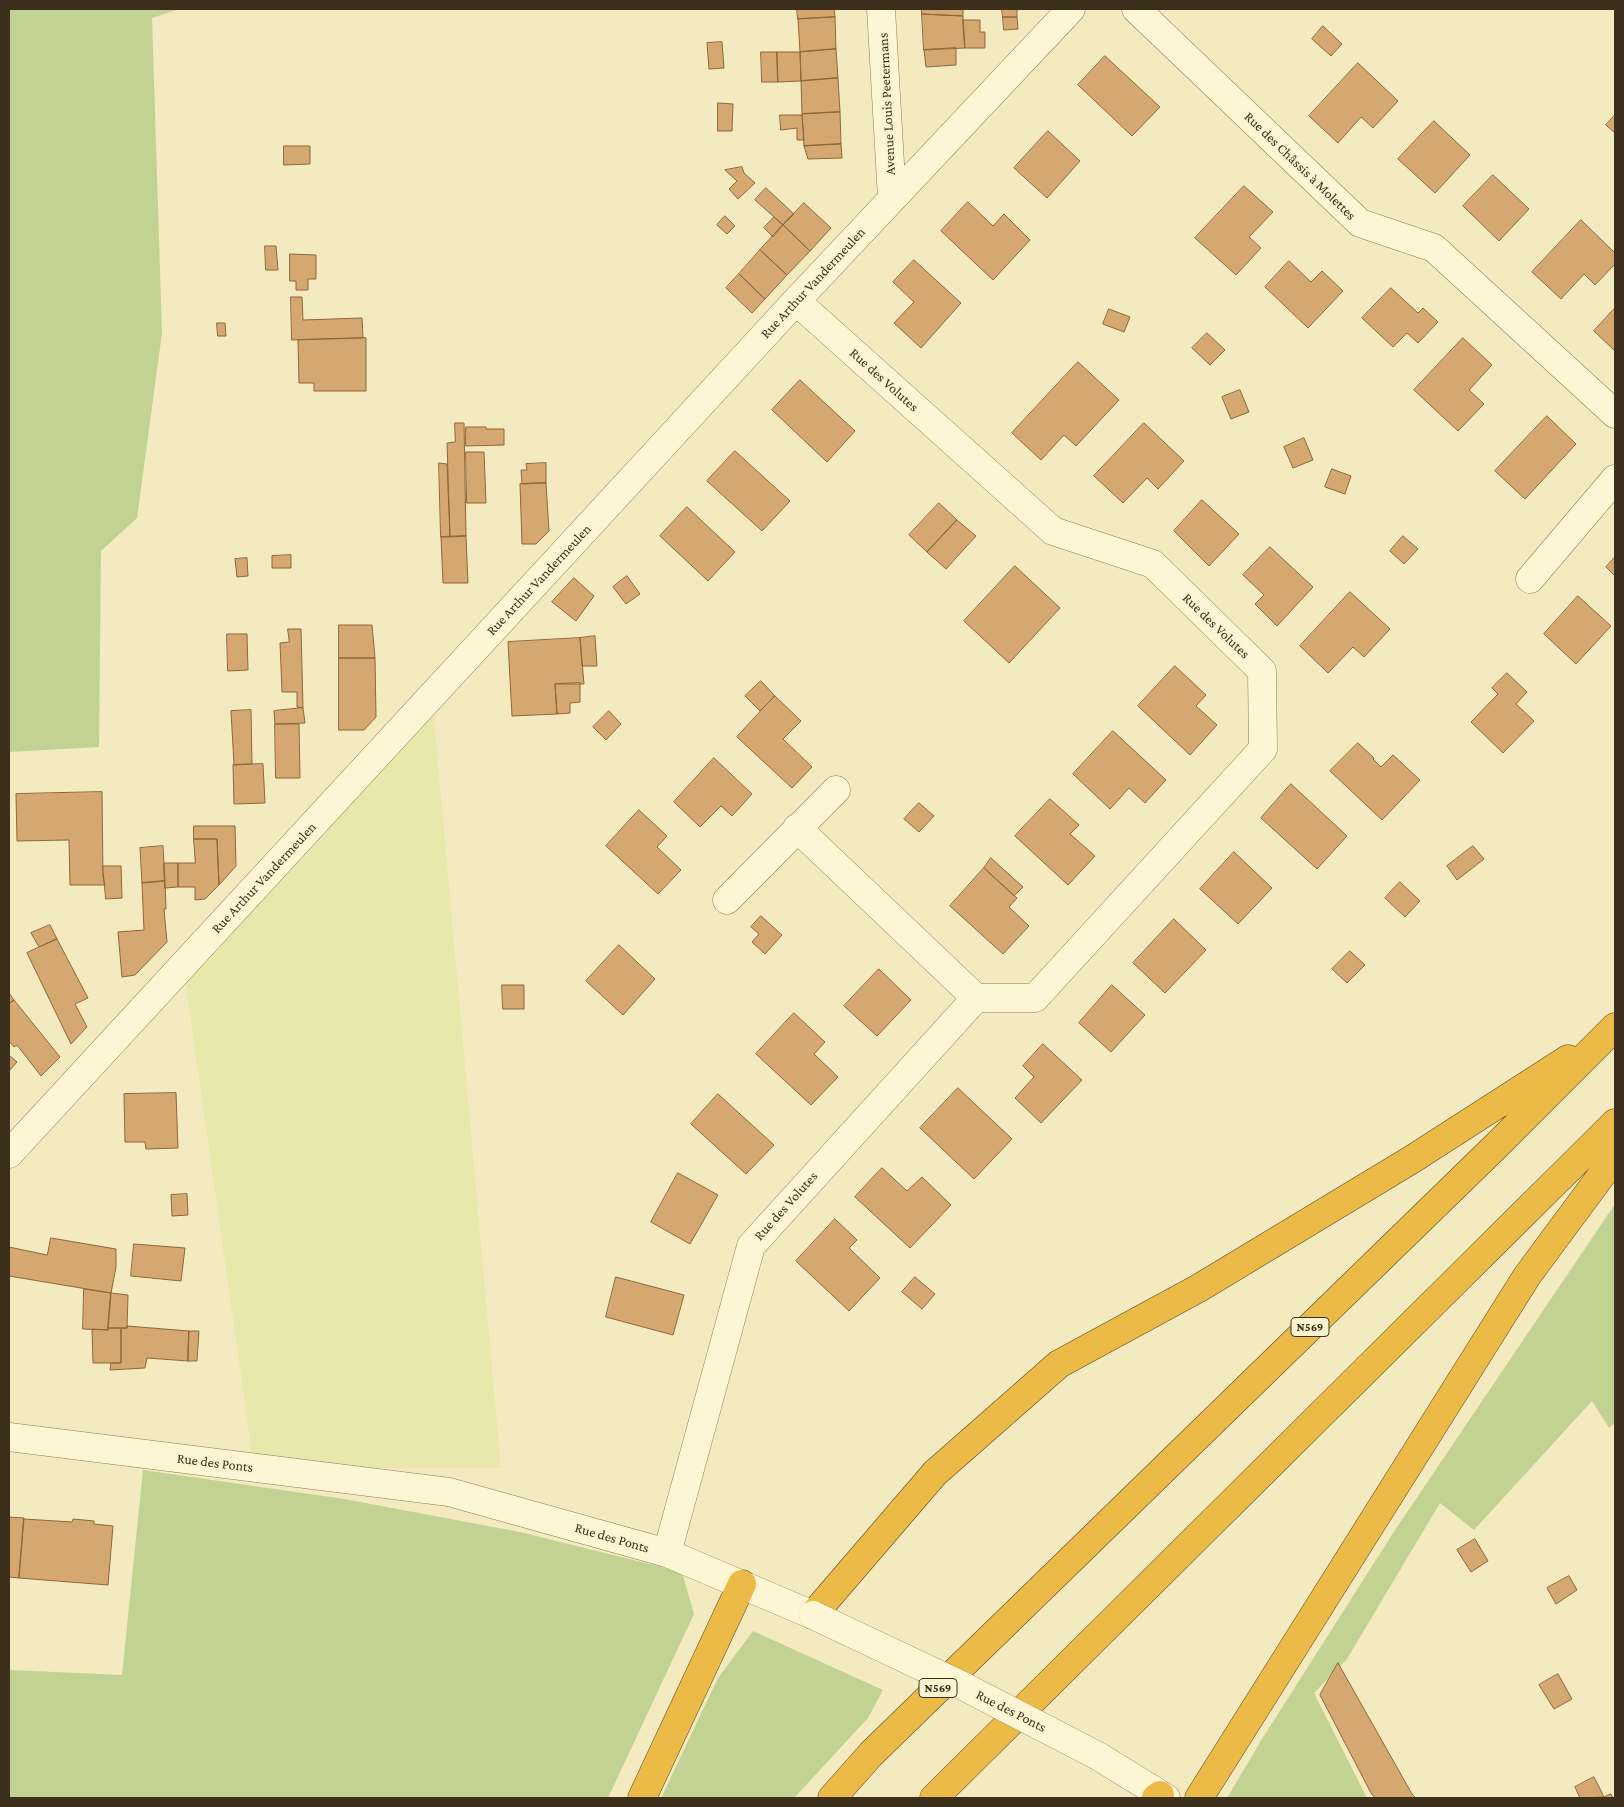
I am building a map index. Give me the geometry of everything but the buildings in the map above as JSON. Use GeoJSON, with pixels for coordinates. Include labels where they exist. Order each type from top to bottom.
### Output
{"type":"FeatureCollection","features":[{"type":"Feature","properties":{"kind":"highway"},"geometry":{"type":"LineString","coordinates":[[813,1615],[935,1473],[1059,1364],[1224,1273],[1411,1160],[1614,1028]]}},
{"type":"Feature","properties":{"kind":"highway","name":"N569"},"geometry":{"type":"LineString","coordinates":[[832,1798],[871,1754],[1495,1147],[1614,1028]]}},
{"type":"Feature","properties":{"kind":"highway"},"geometry":{"type":"LineString","coordinates":[[934,1798],[1615,1123]]}},
{"type":"Feature","properties":{"kind":"highway"},"geometry":{"type":"LineString","coordinates":[[1199,1798],[1527,1276],[1615,1157]]}},
{"type":"Feature","properties":{"kind":"highway"},"geometry":{"type":"LineString","coordinates":[[642,1798],[742,1584]]}},
{"type":"Feature","properties":{"kind":"street","name":"Avenue Louis Peetermans"},"geometry":{"type":"LineString","coordinates":[[882,9],[892,198]]}},
{"type":"Feature","properties":{"kind":"street","name":"Rue Arthur Vandermeulen"},"geometry":{"type":"LineString","coordinates":[[9,1154],[796,301],[1071,9]]}},
{"type":"Feature","properties":{"kind":"street","name":"Rue des Châssis à Molettes"},"geometry":{"type":"LineString","coordinates":[[1136,9],[1360,223],[1434,248],[1615,414]]}},
{"type":"Feature","properties":{"kind":"street","name":"Rue des Volutes"},"geometry":{"type":"LineString","coordinates":[[667,1553],[751,1246],[976,998],[1036,998],[1263,749],[1262,671],[1153,564],[1053,531],[796,301]]}},
{"type":"Feature","properties":{"kind":"street"},"geometry":{"type":"LineString","coordinates":[[1530,579],[1615,479]]}},
{"type":"Feature","properties":{"kind":"street"},"geometry":{"type":"LineString","coordinates":[[727,900],[836,790]]}},
{"type":"Feature","properties":{"kind":"street"},"geometry":{"type":"LineString","coordinates":[[797,828],[976,998]]}},
{"type":"Feature","properties":{"kind":"street","name":"Rue des Ponts"},"geometry":{"type":"LineString","coordinates":[[9,1437],[449,1492],[667,1553],[813,1615],[963,1686],[1098,1756],[1161,1797]]}},
{"type":"Feature","properties":{"kind":"shaded area"},"geometry":{"type":"Polygon","coordinates":[[[432,696],[501,1468],[254,1468],[183,965],[432,696]]]}},
{"type":"Feature","properties":{"kind":"green space"},"geometry":{"type":"Polygon","coordinates":[[[9,9],[179,9],[152,18],[162,333],[137,518],[101,551],[99,747],[9,752],[9,9]]]}},
{"type":"Feature","properties":{"kind":"green space"},"geometry":{"type":"Polygon","coordinates":[[[1615,1204],[1615,1423],[1609,1428],[1592,1401],[1474,1530],[1440,1503],[1347,1659],[1314,1693],[1367,1798],[1227,1798],[1262,1739],[1395,1530],[1615,1204]]]}},
{"type":"Feature","properties":{"kind":"green space"},"geometry":{"type":"Polygon","coordinates":[[[143,1470],[344,1499],[520,1532],[682,1572],[694,1614],[608,1798],[9,1798],[9,1670],[122,1675],[143,1470]]]}},
{"type":"Feature","properties":{"kind":"green space"},"geometry":{"type":"Polygon","coordinates":[[[753,1631],[883,1690],[868,1718],[794,1798],[661,1798],[718,1678],[753,1631]]]}}]}
